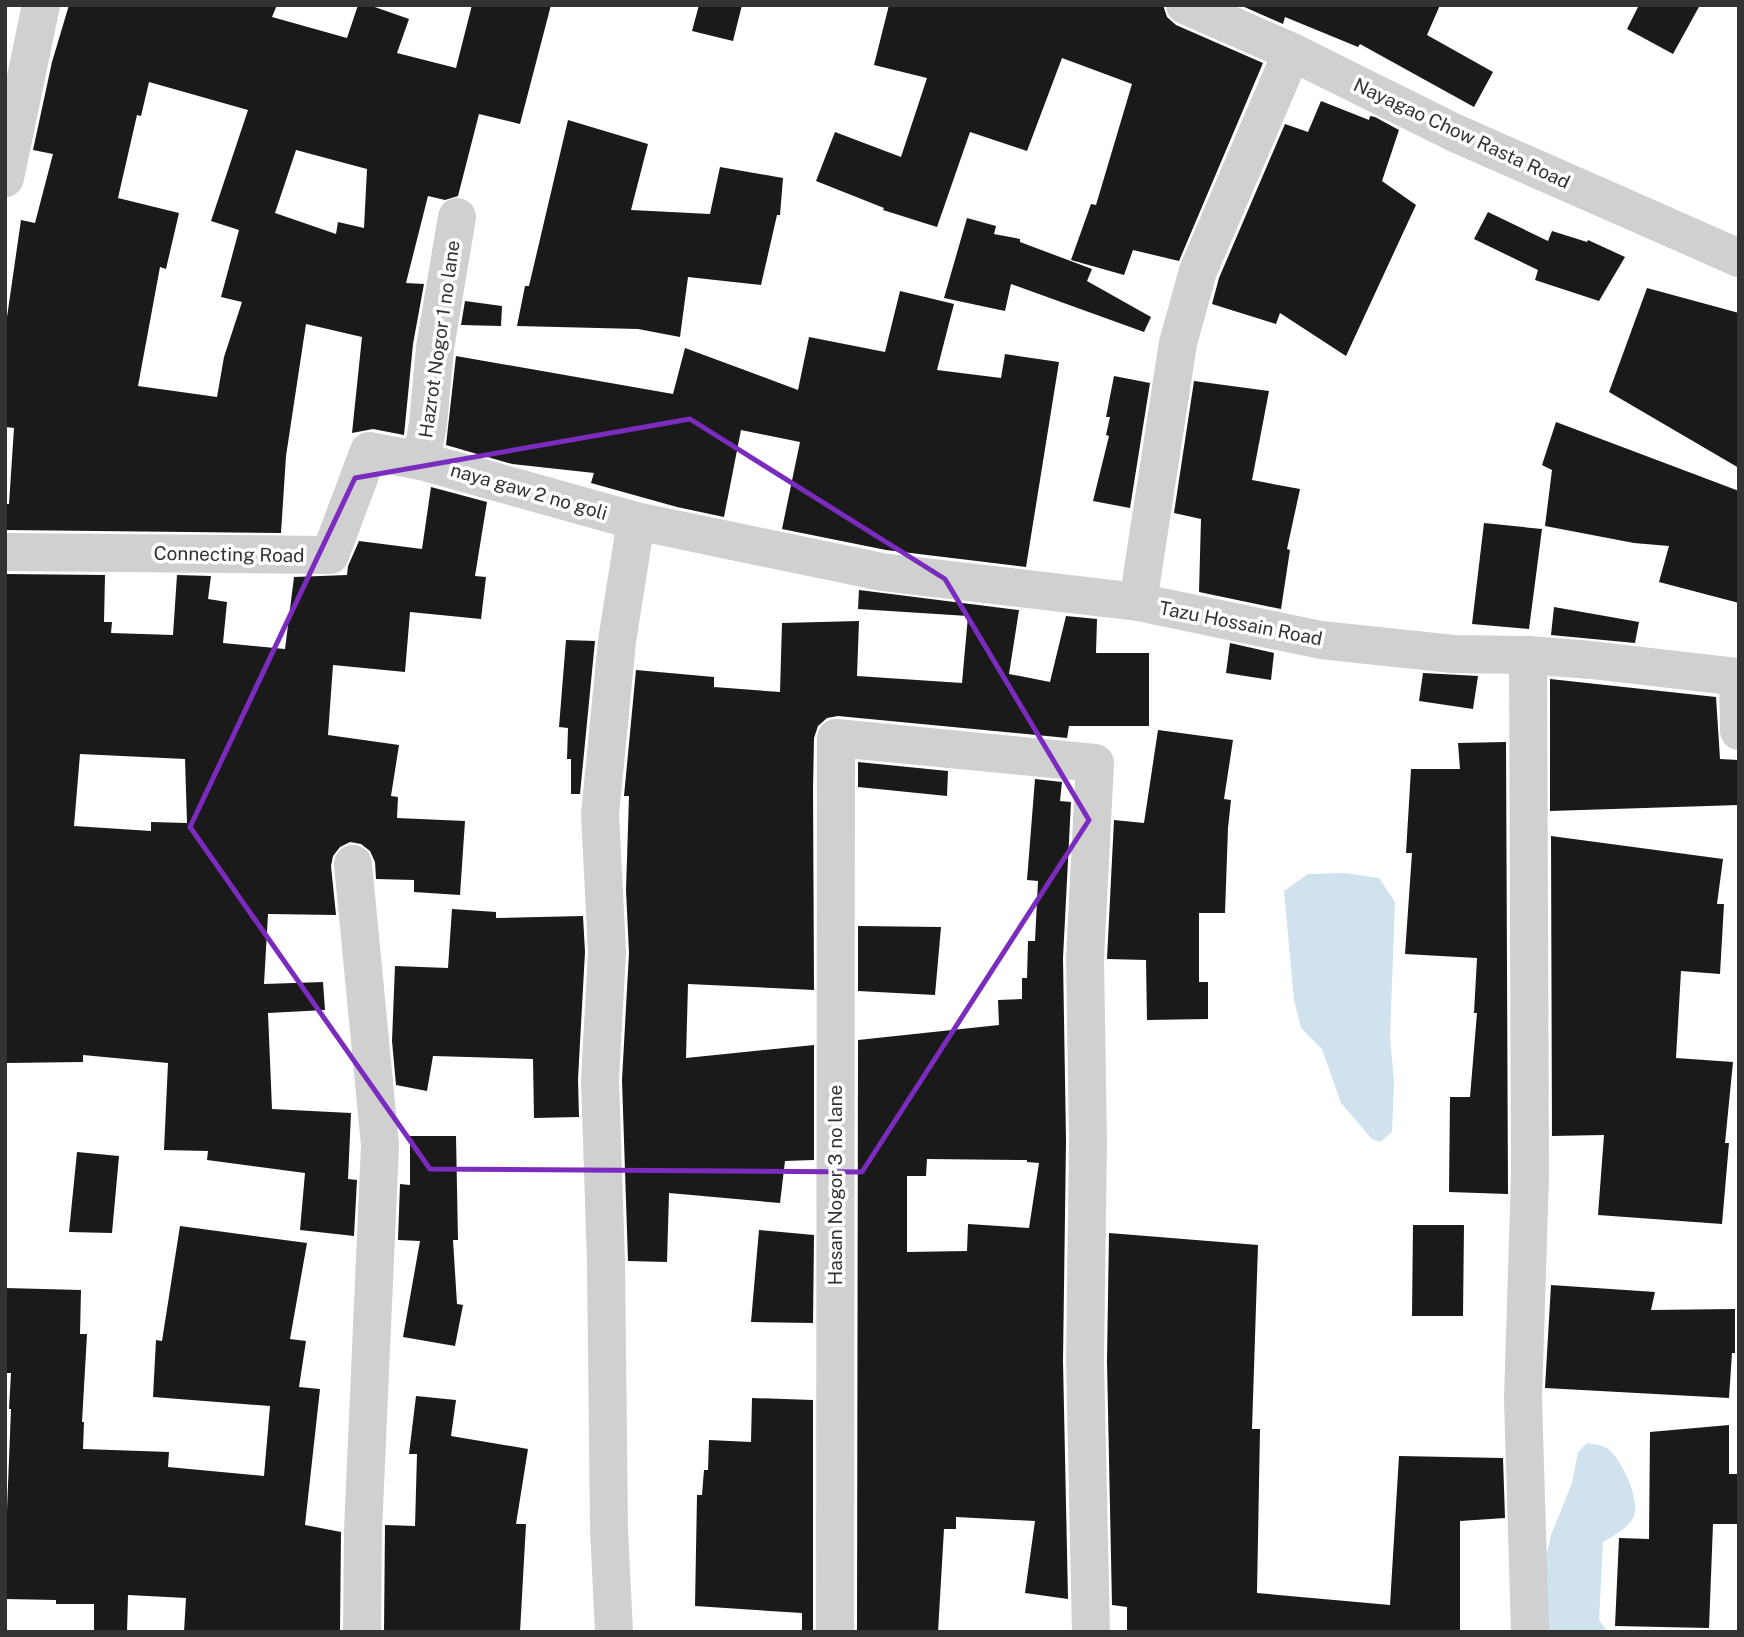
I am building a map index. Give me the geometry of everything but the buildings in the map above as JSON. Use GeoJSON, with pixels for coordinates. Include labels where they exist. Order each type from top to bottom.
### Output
{"type":"FeatureCollection","features":[{"type":"Feature","properties":{"kind":"street"},"geometry":{"type":"LineString","coordinates":[[5,178],[10,140],[41,5]]}},
{"type":"Feature","properties":{"kind":"street","name":"Nayagao Chow Rasta Road"},"geometry":{"type":"LineString","coordinates":[[1185,5],[1292,52],[1455,133],[1739,258]]}},
{"type":"Feature","properties":{"kind":"street","name":"Tazu Hossain Road"},"geometry":{"type":"LineString","coordinates":[[1292,52],[1198,271],[1181,331],[1159,456],[1138,602],[1321,640],[1453,654],[1528,655],[1738,677],[1739,731]]}},
{"type":"Feature","properties":{"kind":"street","name":"Hazrot Nogor 1 no lane"},"geometry":{"type":"LineString","coordinates":[[421,461],[428,424],[435,348],[457,217]]}},
{"type":"Feature","properties":{"kind":"street","name":"Connecting Road"},"geometry":{"type":"LineString","coordinates":[[5,552],[330,555],[369,451],[421,461]]}},
{"type":"Feature","properties":{"kind":"street","name":"naya gaw 2 no goli"},"geometry":{"type":"LineString","coordinates":[[421,461],[636,521],[881,572],[1138,602]]}},
{"type":"Feature","properties":{"kind":"street"},"geometry":{"type":"LineString","coordinates":[[614,1632],[609,1529],[606,1262],[600,1080],[607,952],[600,814],[617,641],[636,521]]}},
{"type":"Feature","properties":{"kind":"street"},"geometry":{"type":"LineString","coordinates":[[1528,655],[1530,1176],[1523,1399],[1530,1632]]}},
{"type":"Feature","properties":{"kind":"street","name":"Hasan Nogor 3 no lane"},"geometry":{"type":"LineString","coordinates":[[835,1632],[836,738],[1095,764],[1085,958],[1088,1140],[1085,1361],[1091,1632]]}},
{"type":"Feature","properties":{"kind":"street"},"geometry":{"type":"LineString","coordinates":[[354,863],[380,1145],[363,1531],[362,1632]]}},
{"type":"Feature","properties":{"kind":"highlighted area"},"geometry":{"type":"Polygon","coordinates":[[[690,419],[945,579],[1089,820],[862,1172],[430,1169],[190,827],[355,478],[690,419]]]}},
{"type":"Feature","properties":{"kind":"water"},"geometry":{"type":"Polygon","coordinates":[[[1344,873],[1379,878],[1395,902],[1390,1037],[1394,1081],[1392,1132],[1380,1142],[1372,1139],[1341,1103],[1322,1049],[1301,1028],[1294,1000],[1284,891],[1308,874],[1344,873]]]}},
{"type":"Feature","properties":{"kind":"water"},"geometry":{"type":"Polygon","coordinates":[[[1587,1443],[1608,1449],[1613,1454],[1629,1482],[1635,1502],[1635,1511],[1630,1522],[1603,1542],[1599,1620],[1608,1632],[1542,1632],[1542,1574],[1551,1535],[1572,1483],[1578,1452],[1587,1443]]]}}]}
